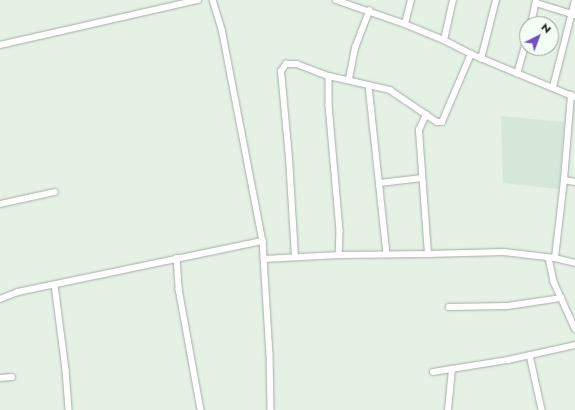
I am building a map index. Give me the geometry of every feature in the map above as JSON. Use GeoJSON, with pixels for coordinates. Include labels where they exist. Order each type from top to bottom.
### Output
{"type":"FeatureCollection","features":[{"type":"Feature","properties":{"kind":"street"},"geometry":{"type":"LineString","coordinates":[[0,45],[198,0]]}},
{"type":"Feature","properties":{"kind":"street"},"geometry":{"type":"LineString","coordinates":[[213,0],[222,29],[263,241],[270,354],[271,410]]}},
{"type":"Feature","properties":{"kind":"street"},"geometry":{"type":"LineString","coordinates":[[339,0],[405,24],[444,40],[481,59],[573,96],[564,180],[552,258],[554,282],[575,328]]}},
{"type":"Feature","properties":{"kind":"street"},"geometry":{"type":"LineString","coordinates":[[405,24],[412,0]]}},
{"type":"Feature","properties":{"kind":"street"},"geometry":{"type":"LineString","coordinates":[[444,40],[453,0]]}},
{"type":"Feature","properties":{"kind":"street"},"geometry":{"type":"LineString","coordinates":[[481,59],[496,0]]}},
{"type":"Feature","properties":{"kind":"street"},"geometry":{"type":"LineString","coordinates":[[553,87],[573,15],[575,1]]}},
{"type":"Feature","properties":{"kind":"street"},"geometry":{"type":"LineString","coordinates":[[533,16],[536,2],[573,15]]}},
{"type":"Feature","properties":{"kind":"street"},"geometry":{"type":"LineString","coordinates":[[349,79],[355,48],[369,11]]}},
{"type":"Feature","properties":{"kind":"street"},"geometry":{"type":"LineString","coordinates":[[295,257],[289,158],[281,71],[286,64],[297,64],[329,76],[349,79],[369,86],[390,90],[437,122],[442,122],[470,54]]}},
{"type":"Feature","properties":{"kind":"street"},"geometry":{"type":"LineString","coordinates":[[517,74],[522,56]]}},
{"type":"Feature","properties":{"kind":"street"},"geometry":{"type":"LineString","coordinates":[[329,76],[329,105],[340,232],[339,255]]}},
{"type":"Feature","properties":{"kind":"street"},"geometry":{"type":"LineString","coordinates":[[369,86],[387,254]]}},
{"type":"Feature","properties":{"kind":"street"},"geometry":{"type":"LineString","coordinates":[[426,115],[419,130],[428,254]]}},
{"type":"Feature","properties":{"kind":"street"},"geometry":{"type":"LineString","coordinates":[[380,183],[422,178]]}},
{"type":"Feature","properties":{"kind":"street"},"geometry":{"type":"LineString","coordinates":[[564,180],[575,182]]}},
{"type":"Feature","properties":{"kind":"street"},"geometry":{"type":"LineString","coordinates":[[0,204],[55,192]]}},
{"type":"Feature","properties":{"kind":"street"},"geometry":{"type":"LineString","coordinates":[[0,299],[18,292],[263,241]]}},
{"type":"Feature","properties":{"kind":"street"},"geometry":{"type":"LineString","coordinates":[[264,259],[339,255],[504,252],[552,258],[575,263]]}},
{"type":"Feature","properties":{"kind":"street"},"geometry":{"type":"LineString","coordinates":[[177,258],[179,289],[200,410]]}},
{"type":"Feature","properties":{"kind":"street"},"geometry":{"type":"LineString","coordinates":[[55,285],[66,370],[69,410]]}},
{"type":"Feature","properties":{"kind":"street"},"geometry":{"type":"LineString","coordinates":[[449,307],[508,306],[561,298]]}},
{"type":"Feature","properties":{"kind":"street"},"geometry":{"type":"LineString","coordinates":[[434,372],[530,355],[575,345]]}},
{"type":"Feature","properties":{"kind":"street"},"geometry":{"type":"LineString","coordinates":[[530,355],[542,410]]}},
{"type":"Feature","properties":{"kind":"street"},"geometry":{"type":"LineString","coordinates":[[448,410],[452,369]]}},
{"type":"Feature","properties":{"kind":"street"},"geometry":{"type":"LineString","coordinates":[[0,378],[12,377]]}},
{"type":"Feature","properties":{"kind":"shaded area"},"geometry":{"type":"Polygon","coordinates":[[[501,116],[564,122],[559,189],[503,183],[501,116]]]}}]}
